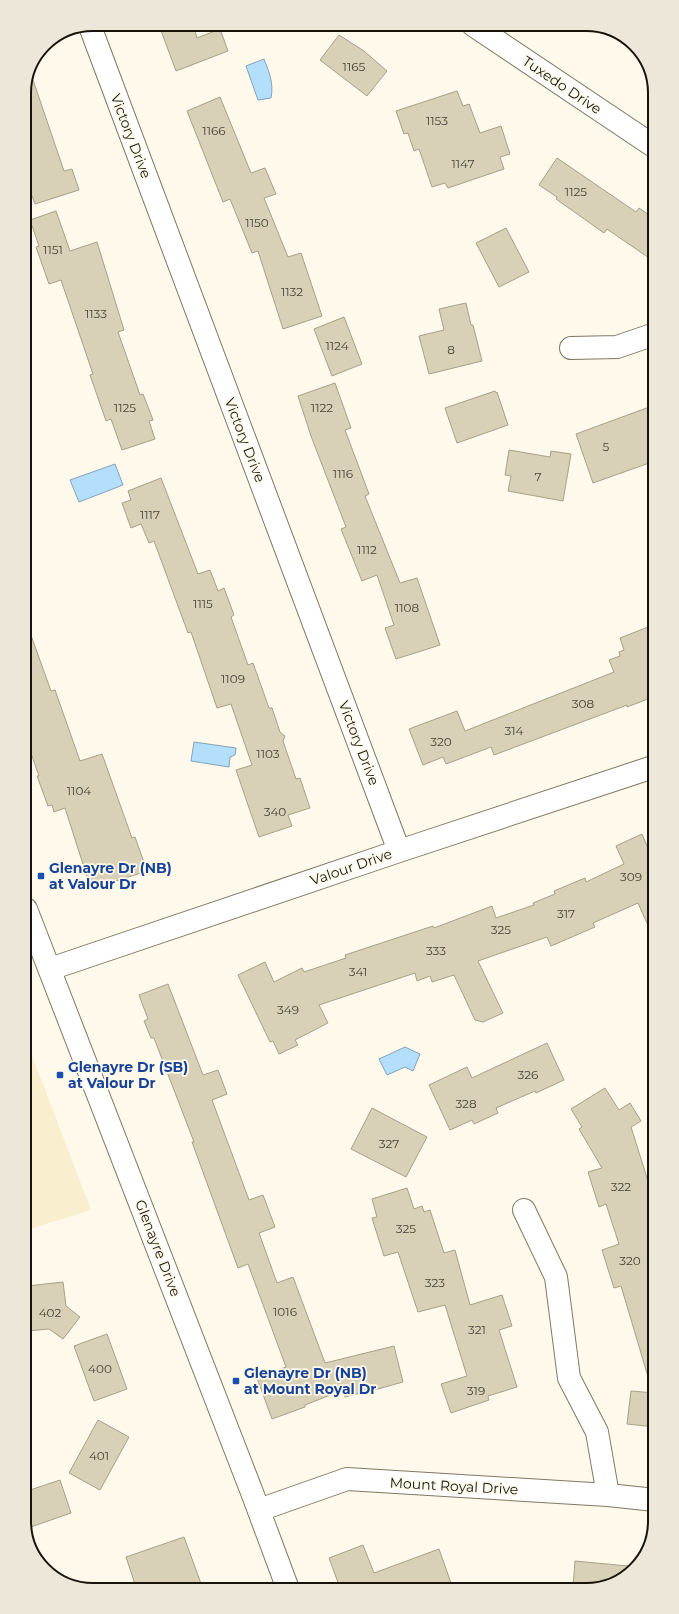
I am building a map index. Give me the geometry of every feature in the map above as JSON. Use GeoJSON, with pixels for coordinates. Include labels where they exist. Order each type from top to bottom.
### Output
{"type":"FeatureCollection","features":[{"type":"Feature","properties":{"kind":"street","name":"Victory Drive"},"geometry":{"type":"LineString","coordinates":[[92,31],[399,851]]}},
{"type":"Feature","properties":{"kind":"street","name":"Tuxedo Drive"},"geometry":{"type":"LineString","coordinates":[[482,31],[648,142]]}},
{"type":"Feature","properties":{"kind":"street"},"geometry":{"type":"LineString","coordinates":[[571,348],[617,347],[648,336]]}},
{"type":"Feature","properties":{"kind":"street","name":"Valour Drive"},"geometry":{"type":"LineString","coordinates":[[50,969],[399,851],[648,770]]}},
{"type":"Feature","properties":{"kind":"street","name":"Glenayre Drive"},"geometry":{"type":"LineString","coordinates":[[31,921],[286,1583]]}},
{"type":"Feature","properties":{"kind":"street"},"geometry":{"type":"LineString","coordinates":[[524,1210],[556,1277],[569,1378],[597,1432],[608,1495]]}},
{"type":"Feature","properties":{"kind":"street","name":"Mount Royal Drive"},"geometry":{"type":"LineString","coordinates":[[258,1510],[347,1479],[608,1495],[648,1499]]}},
{"type":"Feature","properties":{"kind":"shaded area"},"geometry":{"type":"Polygon","coordinates":[[[31,1053],[91,1210],[31,1229],[31,1053]]]}},
{"type":"Feature","properties":{"kind":"water"},"geometry":{"type":"Polygon","coordinates":[[[264,59],[269,73],[272,93],[271,98],[258,100],[246,66],[264,59]]]}},
{"type":"Feature","properties":{"kind":"water"},"geometry":{"type":"Polygon","coordinates":[[[115,464],[123,485],[79,502],[70,480],[115,464]]]}},
{"type":"Feature","properties":{"kind":"water"},"geometry":{"type":"Polygon","coordinates":[[[194,742],[236,748],[235,755],[230,757],[229,767],[191,761],[194,742]]]}},
{"type":"Feature","properties":{"kind":"water"},"geometry":{"type":"Polygon","coordinates":[[[405,1047],[420,1054],[413,1071],[405,1067],[387,1075],[379,1059],[405,1047]]]}},
{"type":"Feature","properties":{"kind":"building"},"geometry":{"type":"Polygon","coordinates":[[[161,31],[195,31],[197,38],[215,31],[221,31],[228,51],[176,71],[161,31]]]}},
{"type":"Feature","properties":{"kind":"building"},"geometry":{"type":"Polygon","coordinates":[[[339,35],[364,51],[387,71],[367,96],[320,60],[339,35]]]}},
{"type":"Feature","properties":{"kind":"building"},"geometry":{"type":"Polygon","coordinates":[[[33,79],[64,171],[72,169],[79,190],[35,204],[31,193],[31,89],[33,79]]]}},
{"type":"Feature","properties":{"kind":"building"},"geometry":{"type":"Polygon","coordinates":[[[457,91],[463,106],[469,104],[480,133],[501,126],[510,154],[500,157],[504,169],[448,188],[445,183],[432,187],[419,149],[414,151],[408,133],[404,134],[396,111],[457,91]]]}},
{"type":"Feature","properties":{"kind":"building"},"geometry":{"type":"Polygon","coordinates":[[[220,97],[251,173],[265,168],[276,194],[264,198],[288,257],[301,253],[322,316],[283,329],[258,251],[252,253],[230,199],[223,202],[187,111],[220,97]]]}},
{"type":"Feature","properties":{"kind":"building"},"geometry":{"type":"Polygon","coordinates":[[[557,158],[636,212],[639,208],[648,214],[648,257],[607,229],[604,233],[539,185],[557,158]]]}},
{"type":"Feature","properties":{"kind":"building"},"geometry":{"type":"Polygon","coordinates":[[[56,211],[70,251],[97,242],[124,330],[118,332],[140,395],[143,394],[153,420],[149,421],[155,439],[122,450],[111,419],[106,421],[90,375],[93,374],[61,280],[49,284],[36,247],[39,246],[31,220],[56,211]]]}},
{"type":"Feature","properties":{"kind":"building"},"geometry":{"type":"Polygon","coordinates":[[[506,228],[529,272],[499,287],[476,243],[506,228]]]}},
{"type":"Feature","properties":{"kind":"building"},"geometry":{"type":"Polygon","coordinates":[[[466,303],[482,361],[429,374],[419,336],[444,330],[439,309],[466,303]]]}},
{"type":"Feature","properties":{"kind":"building"},"geometry":{"type":"Polygon","coordinates":[[[344,317],[362,364],[332,376],[314,329],[344,317]]]}},
{"type":"Feature","properties":{"kind":"building"},"geometry":{"type":"Polygon","coordinates":[[[335,383],[351,428],[345,430],[369,494],[365,496],[400,583],[417,578],[440,645],[396,659],[385,628],[394,625],[377,575],[362,581],[341,529],[346,527],[311,436],[298,396],[335,383]]]}},
{"type":"Feature","properties":{"kind":"building"},"geometry":{"type":"Polygon","coordinates":[[[495,391],[496,393],[497,392],[508,425],[457,443],[445,408],[495,391]]]}},
{"type":"Feature","properties":{"kind":"building"},"geometry":{"type":"Polygon","coordinates":[[[648,407],[648,463],[593,483],[576,434],[648,407]]]}},
{"type":"Feature","properties":{"kind":"building"},"geometry":{"type":"Polygon","coordinates":[[[509,450],[550,457],[551,451],[571,454],[563,501],[508,491],[511,476],[505,475],[509,450]]]}},
{"type":"Feature","properties":{"kind":"building"},"geometry":{"type":"Polygon","coordinates":[[[161,478],[198,574],[210,570],[218,591],[224,588],[234,615],[231,617],[248,665],[253,663],[269,708],[272,708],[280,732],[285,736],[283,741],[296,779],[300,778],[310,808],[288,815],[292,826],[259,837],[236,770],[252,765],[231,704],[217,708],[191,632],[188,633],[154,541],[149,543],[141,524],[131,528],[122,503],[131,500],[128,491],[161,478]]]}},
{"type":"Feature","properties":{"kind":"building"},"geometry":{"type":"Polygon","coordinates":[[[648,627],[648,699],[627,707],[627,705],[494,755],[491,747],[446,764],[443,757],[423,765],[409,729],[457,711],[465,731],[614,672],[609,660],[620,656],[619,652],[624,650],[620,638],[648,627]]]}},
{"type":"Feature","properties":{"kind":"building"},"geometry":{"type":"Polygon","coordinates":[[[31,635],[51,691],[55,690],[80,761],[102,754],[132,838],[135,837],[147,871],[91,889],[65,808],[54,812],[52,805],[48,806],[37,776],[39,776],[31,753],[31,635]]]}},
{"type":"Feature","properties":{"kind":"building"},"geometry":{"type":"Polygon","coordinates":[[[642,834],[648,848],[648,926],[638,903],[593,923],[595,927],[551,946],[547,937],[478,961],[503,1013],[483,1022],[475,1020],[454,975],[432,982],[430,976],[417,981],[415,973],[319,1005],[328,1023],[295,1040],[298,1045],[279,1054],[273,1041],[270,1042],[238,975],[265,962],[274,982],[302,968],[304,972],[346,958],[345,955],[433,926],[434,928],[492,906],[496,918],[534,905],[533,903],[555,894],[554,891],[585,878],[586,882],[624,864],[616,846],[642,834]]]}},
{"type":"Feature","properties":{"kind":"building"},"geometry":{"type":"Polygon","coordinates":[[[168,984],[203,1075],[218,1070],[227,1094],[212,1100],[249,1200],[263,1195],[275,1227],[259,1233],[277,1283],[293,1277],[325,1363],[394,1346],[403,1382],[345,1397],[343,1390],[305,1405],[305,1407],[272,1419],[257,1378],[286,1367],[248,1264],[238,1268],[192,1142],[194,1142],[154,1038],[151,1038],[144,1021],[148,1019],[139,995],[168,984]]]}},
{"type":"Feature","properties":{"kind":"building"},"geometry":{"type":"Polygon","coordinates":[[[547,1043],[564,1080],[536,1093],[535,1091],[496,1108],[498,1113],[474,1124],[472,1120],[450,1130],[429,1085],[467,1067],[472,1078],[547,1043]]]}},
{"type":"Feature","properties":{"kind":"building"},"geometry":{"type":"Polygon","coordinates":[[[605,1088],[619,1110],[630,1103],[641,1121],[631,1127],[648,1181],[648,1377],[621,1286],[614,1288],[602,1250],[619,1244],[606,1204],[599,1207],[588,1172],[602,1168],[579,1129],[582,1127],[571,1109],[605,1088]]]}},
{"type":"Feature","properties":{"kind":"building"},"geometry":{"type":"Polygon","coordinates":[[[372,1108],[427,1137],[406,1177],[351,1149],[372,1108]]]}},
{"type":"Feature","properties":{"kind":"building"},"geometry":{"type":"Polygon","coordinates":[[[407,1188],[414,1209],[422,1206],[424,1212],[430,1210],[444,1253],[455,1250],[470,1305],[502,1295],[512,1326],[499,1330],[517,1387],[488,1396],[489,1400],[451,1413],[441,1384],[467,1376],[445,1305],[418,1312],[398,1252],[384,1256],[372,1218],[377,1217],[372,1199],[407,1188]]]}},
{"type":"Feature","properties":{"kind":"building"},"geometry":{"type":"Polygon","coordinates":[[[63,1282],[66,1306],[80,1317],[63,1339],[49,1329],[31,1331],[31,1286],[63,1282]]]}},
{"type":"Feature","properties":{"kind":"building"},"geometry":{"type":"Polygon","coordinates":[[[107,1334],[127,1389],[94,1401],[74,1346],[107,1334]]]}},
{"type":"Feature","properties":{"kind":"building"},"geometry":{"type":"Polygon","coordinates":[[[631,1391],[648,1392],[648,1426],[627,1424],[631,1391]]]}},
{"type":"Feature","properties":{"kind":"building"},"geometry":{"type":"Polygon","coordinates":[[[98,1420],[129,1437],[100,1490],[69,1473],[98,1420]]]}},
{"type":"Feature","properties":{"kind":"building"},"geometry":{"type":"Polygon","coordinates":[[[60,1480],[71,1513],[31,1527],[31,1490],[60,1480]]]}},
{"type":"Feature","properties":{"kind":"building"},"geometry":{"type":"Polygon","coordinates":[[[184,1537],[201,1583],[135,1583],[126,1557],[184,1537]]]}},
{"type":"Feature","properties":{"kind":"building"},"geometry":{"type":"Polygon","coordinates":[[[363,1545],[374,1573],[439,1549],[451,1583],[338,1583],[329,1558],[363,1545]]]}},
{"type":"Feature","properties":{"kind":"building"},"geometry":{"type":"Polygon","coordinates":[[[575,1561],[628,1566],[617,1575],[606,1580],[573,1583],[575,1561]]]}},
{"type":"Feature","properties":{"kind":"place","name":"Glenayre Dr (NB) at Valour Dr"},"geometry":{"type":"Point","coordinates":[41,876]}},
{"type":"Feature","properties":{"kind":"place","name":"Glenayre Dr (SB) at Valour Dr"},"geometry":{"type":"Point","coordinates":[60,1075]}},
{"type":"Feature","properties":{"kind":"place","name":"Glenayre Dr (NB) at Mount Royal Dr"},"geometry":{"type":"Point","coordinates":[236,1381]}}]}
